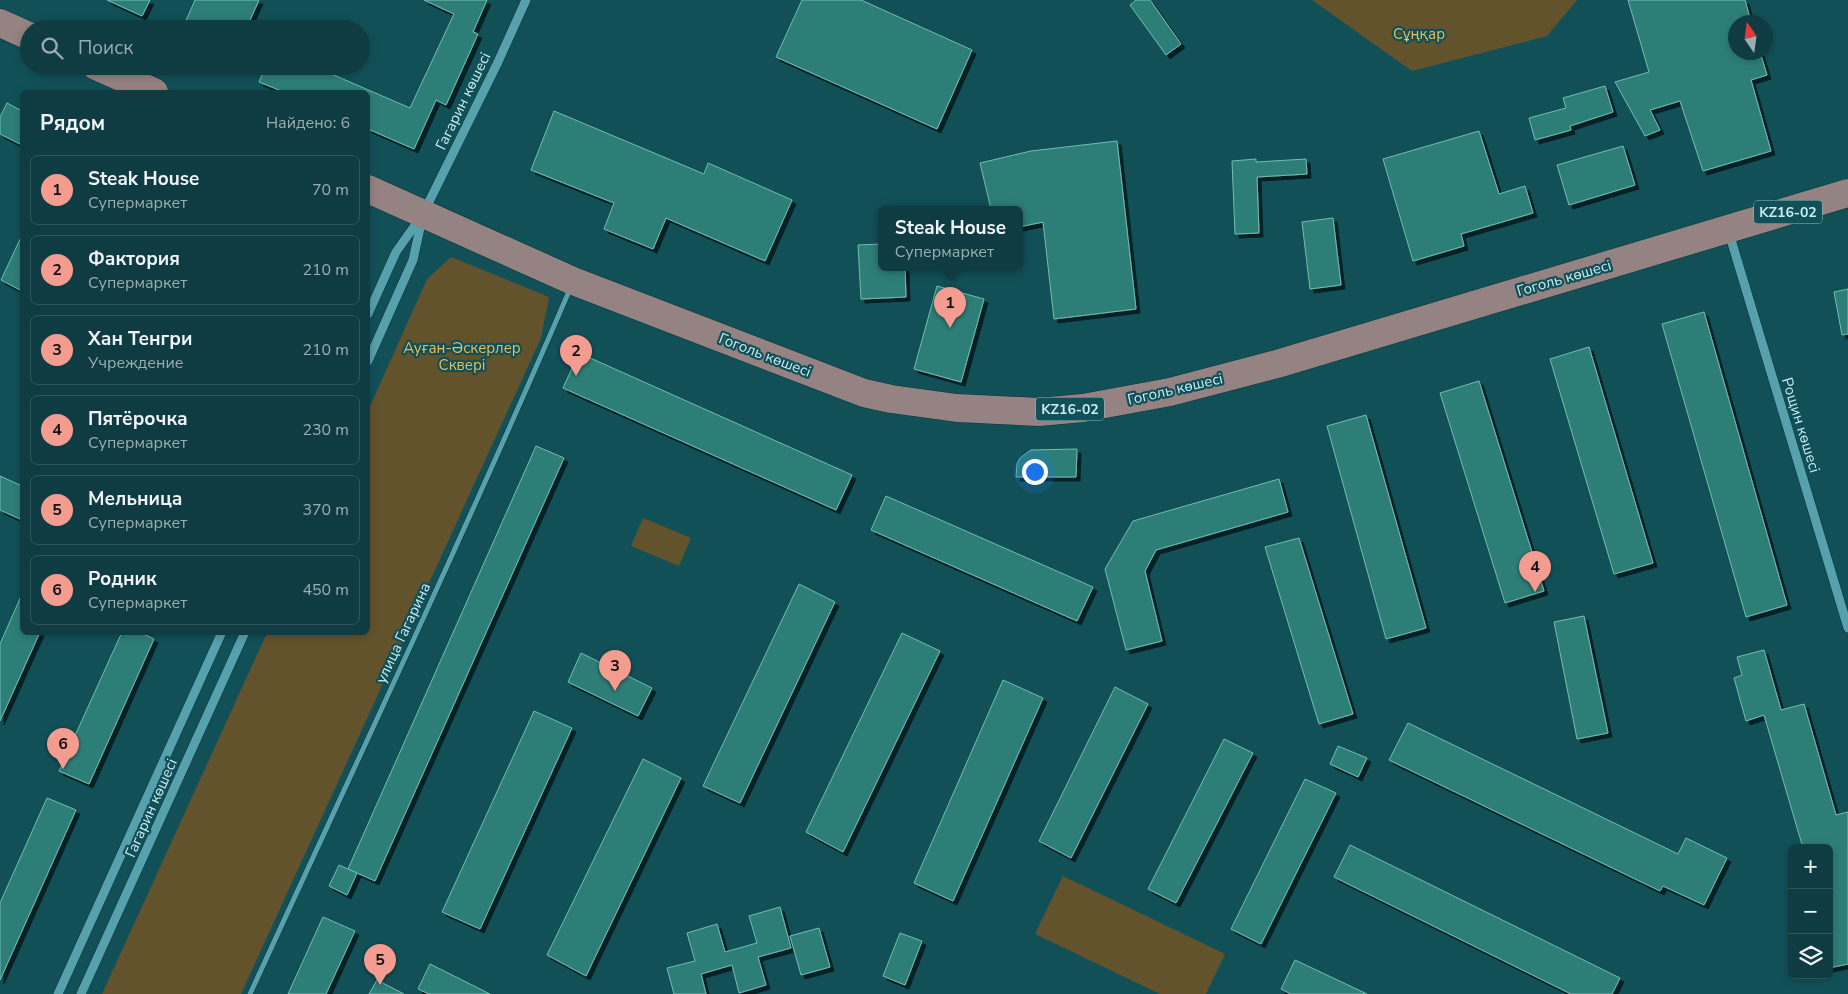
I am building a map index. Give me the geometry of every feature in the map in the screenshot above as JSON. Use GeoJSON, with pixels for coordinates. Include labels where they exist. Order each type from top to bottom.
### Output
{"type":"FeatureCollection","features":[{"type":"Feature","properties":{"kind":"main road"},"geometry":{"type":"LineString","coordinates":[[0,23],[20,32]]}},
{"type":"Feature","properties":{"kind":"main road"},"geometry":{"type":"LineString","coordinates":[[116,75],[150,90]]}},
{"type":"Feature","properties":{"kind":"main road","name":"Гоголь көшесі"},"geometry":{"type":"LineString","coordinates":[[370,190],[573,281],[864,393],[891,399],[957,408],[1040,412],[1084,408],[1170,392],[1276,364],[1848,193]]}},
{"type":"Feature","properties":{"kind":"street","name":"Гагарин көшесі"},"geometry":{"type":"LineString","coordinates":[[370,310],[396,252],[423,214],[498,62],[526,0]]}},
{"type":"Feature","properties":{"kind":"street","name":"Гагарин көшесі"},"geometry":{"type":"LineString","coordinates":[[370,357],[413,260],[423,214]]}},
{"type":"Feature","properties":{"kind":"street","name":"Рощин көшесі"},"geometry":{"type":"LineString","coordinates":[[1728,230],[1848,628]]}},
{"type":"Feature","properties":{"kind":"street","name":"улица Гагарина"},"geometry":{"type":"LineString","coordinates":[[250,994],[416,636],[529,385],[573,281]]}},
{"type":"Feature","properties":{"kind":"street","name":"Гагарин көшесі"},"geometry":{"type":"LineString","coordinates":[[58,994],[221,635]]}},
{"type":"Feature","properties":{"kind":"street","name":"Гагарин көшесі"},"geometry":{"type":"LineString","coordinates":[[81,994],[245,635]]}},
{"type":"Feature","properties":{"kind":"green space","name":"Сұңқар"},"geometry":{"type":"Polygon","coordinates":[[[1312,0],[1577,0],[1547,36],[1412,71],[1312,0]]]}},
{"type":"Feature","properties":{"kind":"green space","name":"Ауған-Әскерлер Сквері"},"geometry":{"type":"Polygon","coordinates":[[[451,257],[549,297],[541,338],[241,994],[102,994],[266,635],[370,635],[370,407],[427,279],[451,257]]]}},
{"type":"Feature","properties":{"kind":"green space"},"geometry":{"type":"Polygon","coordinates":[[[643,518],[691,538],[679,566],[631,546],[643,518]]]}},
{"type":"Feature","properties":{"kind":"green space"},"geometry":{"type":"Polygon","coordinates":[[[1063,876],[1225,954],[1206,994],[1160,994],[1035,934],[1063,876]]]}},
{"type":"Feature","properties":{"kind":"building"},"geometry":{"type":"Polygon","coordinates":[[[107,0],[150,0],[142,16],[107,0]]]}},
{"type":"Feature","properties":{"kind":"building"},"geometry":{"type":"Polygon","coordinates":[[[195,0],[259,0],[250,20],[186,20],[195,0]]]}},
{"type":"Feature","properties":{"kind":"building"},"geometry":{"type":"Polygon","coordinates":[[[424,0],[487,0],[473,32],[478,34],[446,105],[436,100],[414,149],[370,130],[370,91],[410,108],[454,14],[424,0]]]}},
{"type":"Feature","properties":{"kind":"building"},"geometry":{"type":"Polygon","coordinates":[[[802,0],[861,0],[972,50],[937,129],[776,57],[802,0]]]}},
{"type":"Feature","properties":{"kind":"building"},"geometry":{"type":"Polygon","coordinates":[[[1136,0],[1150,0],[1181,44],[1166,55],[1130,5],[1136,0]]]}},
{"type":"Feature","properties":{"kind":"building"},"geometry":{"type":"Polygon","coordinates":[[[1628,0],[1745,0],[1749,15],[1728,15],[1728,60],[1762,60],[1767,75],[1751,80],[1771,151],[1703,171],[1680,101],[1650,110],[1660,130],[1645,136],[1615,82],[1649,72],[1628,0]]]}},
{"type":"Feature","properties":{"kind":"building"},"geometry":{"type":"Polygon","coordinates":[[[262,75],[334,75],[368,90],[279,90],[259,82],[262,75]]]}},
{"type":"Feature","properties":{"kind":"building"},"geometry":{"type":"Polygon","coordinates":[[[1605,86],[1613,112],[1570,126],[1571,130],[1535,140],[1529,118],[1566,108],[1563,98],[1605,86]]]}},
{"type":"Feature","properties":{"kind":"building"},"geometry":{"type":"Polygon","coordinates":[[[7,103],[20,110],[20,144],[0,134],[0,117],[7,103]]]}},
{"type":"Feature","properties":{"kind":"building"},"geometry":{"type":"Polygon","coordinates":[[[554,111],[704,174],[708,163],[792,200],[765,261],[666,218],[653,249],[604,229],[614,203],[531,170],[554,111]]]}},
{"type":"Feature","properties":{"kind":"building"},"geometry":{"type":"Polygon","coordinates":[[[1479,131],[1499,194],[1525,186],[1533,213],[1461,234],[1464,246],[1413,261],[1383,159],[1479,131]]]}},
{"type":"Feature","properties":{"kind":"building"},"geometry":{"type":"Polygon","coordinates":[[[1117,141],[1136,309],[1054,319],[1043,222],[1023,226],[1023,206],[990,206],[980,163],[1031,151],[1117,141]]]}},
{"type":"Feature","properties":{"kind":"building"},"geometry":{"type":"Polygon","coordinates":[[[1623,146],[1635,185],[1569,205],[1557,165],[1623,146]]]}},
{"type":"Feature","properties":{"kind":"building"},"geometry":{"type":"Polygon","coordinates":[[[1256,159],[1256,162],[1306,159],[1307,174],[1257,177],[1259,233],[1235,234],[1232,161],[1256,159]]]}},
{"type":"Feature","properties":{"kind":"building"},"geometry":{"type":"Polygon","coordinates":[[[1333,218],[1341,285],[1310,289],[1302,222],[1333,218]]]}},
{"type":"Feature","properties":{"kind":"building"},"geometry":{"type":"Polygon","coordinates":[[[20,239],[20,290],[1,280],[20,239]]]}},
{"type":"Feature","properties":{"kind":"building"},"geometry":{"type":"Polygon","coordinates":[[[878,244],[878,271],[905,271],[906,297],[861,299],[858,245],[878,244]]]}},
{"type":"Feature","properties":{"kind":"building"},"geometry":{"type":"Polygon","coordinates":[[[937,286],[984,299],[961,382],[914,369],[937,286]]]}},
{"type":"Feature","properties":{"kind":"building"},"geometry":{"type":"Polygon","coordinates":[[[1848,289],[1848,334],[1842,335],[1834,292],[1848,289]]]}},
{"type":"Feature","properties":{"kind":"building"},"geometry":{"type":"Polygon","coordinates":[[[1704,312],[1787,605],[1746,617],[1662,324],[1704,312]]]}},
{"type":"Feature","properties":{"kind":"building"},"geometry":{"type":"Polygon","coordinates":[[[1589,347],[1653,563],[1614,574],[1550,359],[1589,347]]]}},
{"type":"Feature","properties":{"kind":"building"},"geometry":{"type":"Polygon","coordinates":[[[579,353],[852,475],[836,510],[563,388],[579,353]]]}},
{"type":"Feature","properties":{"kind":"building"},"geometry":{"type":"Polygon","coordinates":[[[1479,381],[1544,591],[1505,603],[1440,393],[1479,381]]]}},
{"type":"Feature","properties":{"kind":"building"},"geometry":{"type":"Polygon","coordinates":[[[1366,415],[1426,628],[1386,639],[1327,426],[1366,415]]]}},
{"type":"Feature","properties":{"kind":"building"},"geometry":{"type":"Polygon","coordinates":[[[536,446],[564,458],[375,881],[348,869],[536,446]]]}},
{"type":"Feature","properties":{"kind":"building"},"geometry":{"type":"Polygon","coordinates":[[[1077,449],[1076,477],[1016,477],[1017,464],[1020,458],[1031,450],[1077,449]]]}},
{"type":"Feature","properties":{"kind":"building"},"geometry":{"type":"Polygon","coordinates":[[[0,476],[20,485],[20,519],[0,510],[0,476]]]}},
{"type":"Feature","properties":{"kind":"building"},"geometry":{"type":"Polygon","coordinates":[[[1279,479],[1288,512],[1156,550],[1145,571],[1162,641],[1126,650],[1105,569],[1133,521],[1279,479]]]}},
{"type":"Feature","properties":{"kind":"building"},"geometry":{"type":"Polygon","coordinates":[[[886,496],[1093,587],[1077,621],[871,530],[886,496]]]}},
{"type":"Feature","properties":{"kind":"building"},"geometry":{"type":"Polygon","coordinates":[[[1299,538],[1353,714],[1319,724],[1265,547],[1299,538]]]}},
{"type":"Feature","properties":{"kind":"building"},"geometry":{"type":"Polygon","coordinates":[[[799,584],[835,602],[740,803],[703,786],[799,584]]]}},
{"type":"Feature","properties":{"kind":"building"},"geometry":{"type":"Polygon","coordinates":[[[20,599],[20,635],[39,635],[0,721],[0,644],[20,599]]]}},
{"type":"Feature","properties":{"kind":"building"},"geometry":{"type":"Polygon","coordinates":[[[1584,616],[1608,733],[1577,739],[1554,622],[1584,616]]]}},
{"type":"Feature","properties":{"kind":"building"},"geometry":{"type":"Polygon","coordinates":[[[902,633],[940,651],[843,852],[806,832],[902,633]]]}},
{"type":"Feature","properties":{"kind":"building"},"geometry":{"type":"Polygon","coordinates":[[[121,635],[145,635],[154,639],[89,784],[59,771],[121,635]]]}},
{"type":"Feature","properties":{"kind":"building"},"geometry":{"type":"Polygon","coordinates":[[[1764,650],[1781,710],[1804,704],[1836,815],[1848,812],[1848,964],[1833,967],[1833,844],[1802,844],[1764,715],[1746,721],[1734,678],[1742,675],[1737,657],[1764,650]]]}},
{"type":"Feature","properties":{"kind":"building"},"geometry":{"type":"Polygon","coordinates":[[[581,653],[652,688],[638,716],[568,682],[581,653]]]}},
{"type":"Feature","properties":{"kind":"building"},"geometry":{"type":"Polygon","coordinates":[[[1003,680],[1043,698],[953,901],[914,883],[1003,680]]]}},
{"type":"Feature","properties":{"kind":"building"},"geometry":{"type":"Polygon","coordinates":[[[1115,687],[1148,704],[1071,858],[1039,841],[1115,687]]]}},
{"type":"Feature","properties":{"kind":"building"},"geometry":{"type":"Polygon","coordinates":[[[534,711],[572,728],[480,929],[442,912],[534,711]]]}},
{"type":"Feature","properties":{"kind":"building"},"geometry":{"type":"Polygon","coordinates":[[[1408,723],[1678,854],[1686,838],[1727,858],[1704,905],[1663,886],[1660,891],[1389,760],[1408,723]]]}},
{"type":"Feature","properties":{"kind":"building"},"geometry":{"type":"Polygon","coordinates":[[[1224,739],[1253,753],[1176,903],[1148,889],[1224,739]]]}},
{"type":"Feature","properties":{"kind":"building"},"geometry":{"type":"Polygon","coordinates":[[[1338,746],[1367,758],[1358,777],[1330,764],[1338,746]]]}},
{"type":"Feature","properties":{"kind":"building"},"geometry":{"type":"Polygon","coordinates":[[[643,759],[681,778],[586,976],[547,955],[643,759]]]}},
{"type":"Feature","properties":{"kind":"building"},"geometry":{"type":"Polygon","coordinates":[[[1305,779],[1336,793],[1261,944],[1231,929],[1305,779]]]}},
{"type":"Feature","properties":{"kind":"building"},"geometry":{"type":"Polygon","coordinates":[[[47,798],[76,810],[0,980],[0,903],[47,798]]]}},
{"type":"Feature","properties":{"kind":"building"},"geometry":{"type":"Polygon","coordinates":[[[1350,845],[1620,978],[1612,994],[1571,994],[1334,877],[1350,845]]]}},
{"type":"Feature","properties":{"kind":"building"},"geometry":{"type":"Polygon","coordinates":[[[339,865],[357,873],[347,895],[329,886],[339,865]]]}},
{"type":"Feature","properties":{"kind":"building"},"geometry":{"type":"Polygon","coordinates":[[[780,907],[791,948],[758,957],[766,985],[739,993],[732,965],[701,974],[706,994],[674,994],[667,968],[695,961],[687,933],[717,924],[725,952],[757,943],[749,916],[780,907]]]}},
{"type":"Feature","properties":{"kind":"building"},"geometry":{"type":"Polygon","coordinates":[[[323,917],[355,931],[326,994],[288,994],[323,917]]]}},
{"type":"Feature","properties":{"kind":"building"},"geometry":{"type":"Polygon","coordinates":[[[819,928],[830,967],[801,975],[790,936],[819,928]]]}},
{"type":"Feature","properties":{"kind":"building"},"geometry":{"type":"Polygon","coordinates":[[[900,933],[922,941],[905,985],[883,976],[900,933]]]}},
{"type":"Feature","properties":{"kind":"building"},"geometry":{"type":"Polygon","coordinates":[[[1295,960],[1367,994],[1291,994],[1281,989],[1295,960]]]}},
{"type":"Feature","properties":{"kind":"building"},"geometry":{"type":"Polygon","coordinates":[[[430,964],[490,994],[429,994],[418,989],[430,964]]]}},
{"type":"Feature","properties":{"kind":"building"},"geometry":{"type":"Polygon","coordinates":[[[377,980],[404,994],[369,994],[377,980]]]}},
{"type":"Feature","properties":{"kind":"place","name":"Steak House"},"geometry":{"type":"Point","coordinates":[950,328]}},
{"type":"Feature","properties":{"kind":"place","name":"Фактория"},"geometry":{"type":"Point","coordinates":[576,376]}},
{"type":"Feature","properties":{"kind":"place","name":"Пятёрочка"},"geometry":{"type":"Point","coordinates":[1535,592]}},
{"type":"Feature","properties":{"kind":"place","name":"Хан Тенгри"},"geometry":{"type":"Point","coordinates":[615,691]}},
{"type":"Feature","properties":{"kind":"place","name":"Родник"},"geometry":{"type":"Point","coordinates":[63,769]}},
{"type":"Feature","properties":{"kind":"place","name":"Мельница"},"geometry":{"type":"Point","coordinates":[380,985]}}]}
